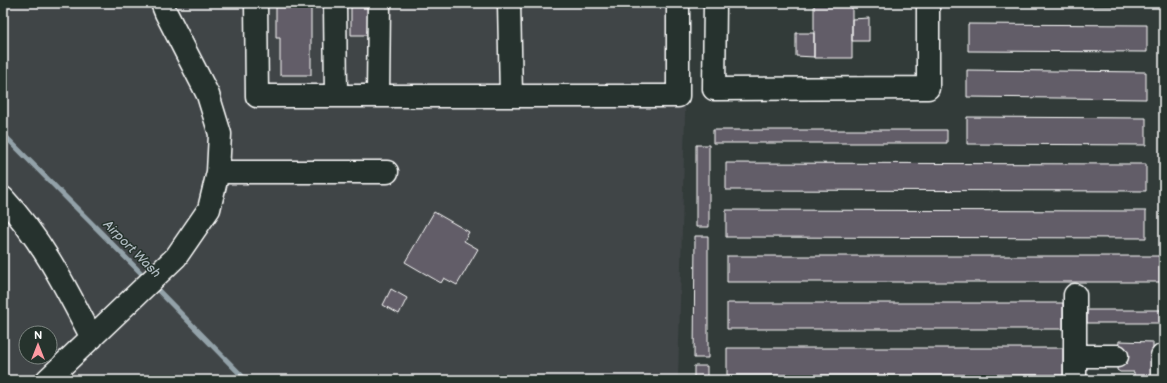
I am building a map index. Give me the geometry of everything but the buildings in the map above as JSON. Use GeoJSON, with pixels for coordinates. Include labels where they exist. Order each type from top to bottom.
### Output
{"type":"FeatureCollection","features":[{"type":"Feature","properties":{"kind":"street"},"geometry":{"type":"LineString","coordinates":[[47,380],[134,299],[176,257],[209,209],[218,172],[220,134],[208,95],[162,3]]}},
{"type":"Feature","properties":{"kind":"street"},"geometry":{"type":"LineString","coordinates":[[256,3],[257,96],[678,96],[678,3]]}},
{"type":"Feature","properties":{"kind":"street"},"geometry":{"type":"LineString","coordinates":[[335,3],[336,95]]}},
{"type":"Feature","properties":{"kind":"street"},"geometry":{"type":"LineString","coordinates":[[378,95],[379,3]]}},
{"type":"Feature","properties":{"kind":"street"},"geometry":{"type":"LineString","coordinates":[[509,3],[511,95]]}},
{"type":"Feature","properties":{"kind":"street"},"geometry":{"type":"LineString","coordinates":[[715,3],[714,89],[928,88],[928,3]]}},
{"type":"Feature","properties":{"kind":"street"},"geometry":{"type":"LineString","coordinates":[[218,172],[387,172]]}},
{"type":"Feature","properties":{"kind":"street"},"geometry":{"type":"LineString","coordinates":[[3,198],[35,236],[57,270],[92,338]]}},
{"type":"Feature","properties":{"kind":"street"},"geometry":{"type":"LineString","coordinates":[[1075,295],[1075,380]]}},
{"type":"Feature","properties":{"kind":"street"},"geometry":{"type":"LineString","coordinates":[[1075,356],[1117,356]]}},
{"type":"Feature","properties":{"kind":"street"},"geometry":{"type":"LineString","coordinates":[[1162,356],[1162,380]]}},
{"type":"Feature","properties":{"kind":"shaded area"},"geometry":{"type":"Polygon","coordinates":[[[3,3],[688,3],[678,380],[3,380],[3,3]]]}},
{"type":"Feature","properties":{"kind":"waterway","name":"Airport Wash"},"geometry":{"type":"LineString","coordinates":[[3,134],[146,278]]}},
{"type":"Feature","properties":{"kind":"waterway","name":"Airport Wash"},"geometry":{"type":"LineString","coordinates":[[153,285],[246,380]]}}]}
